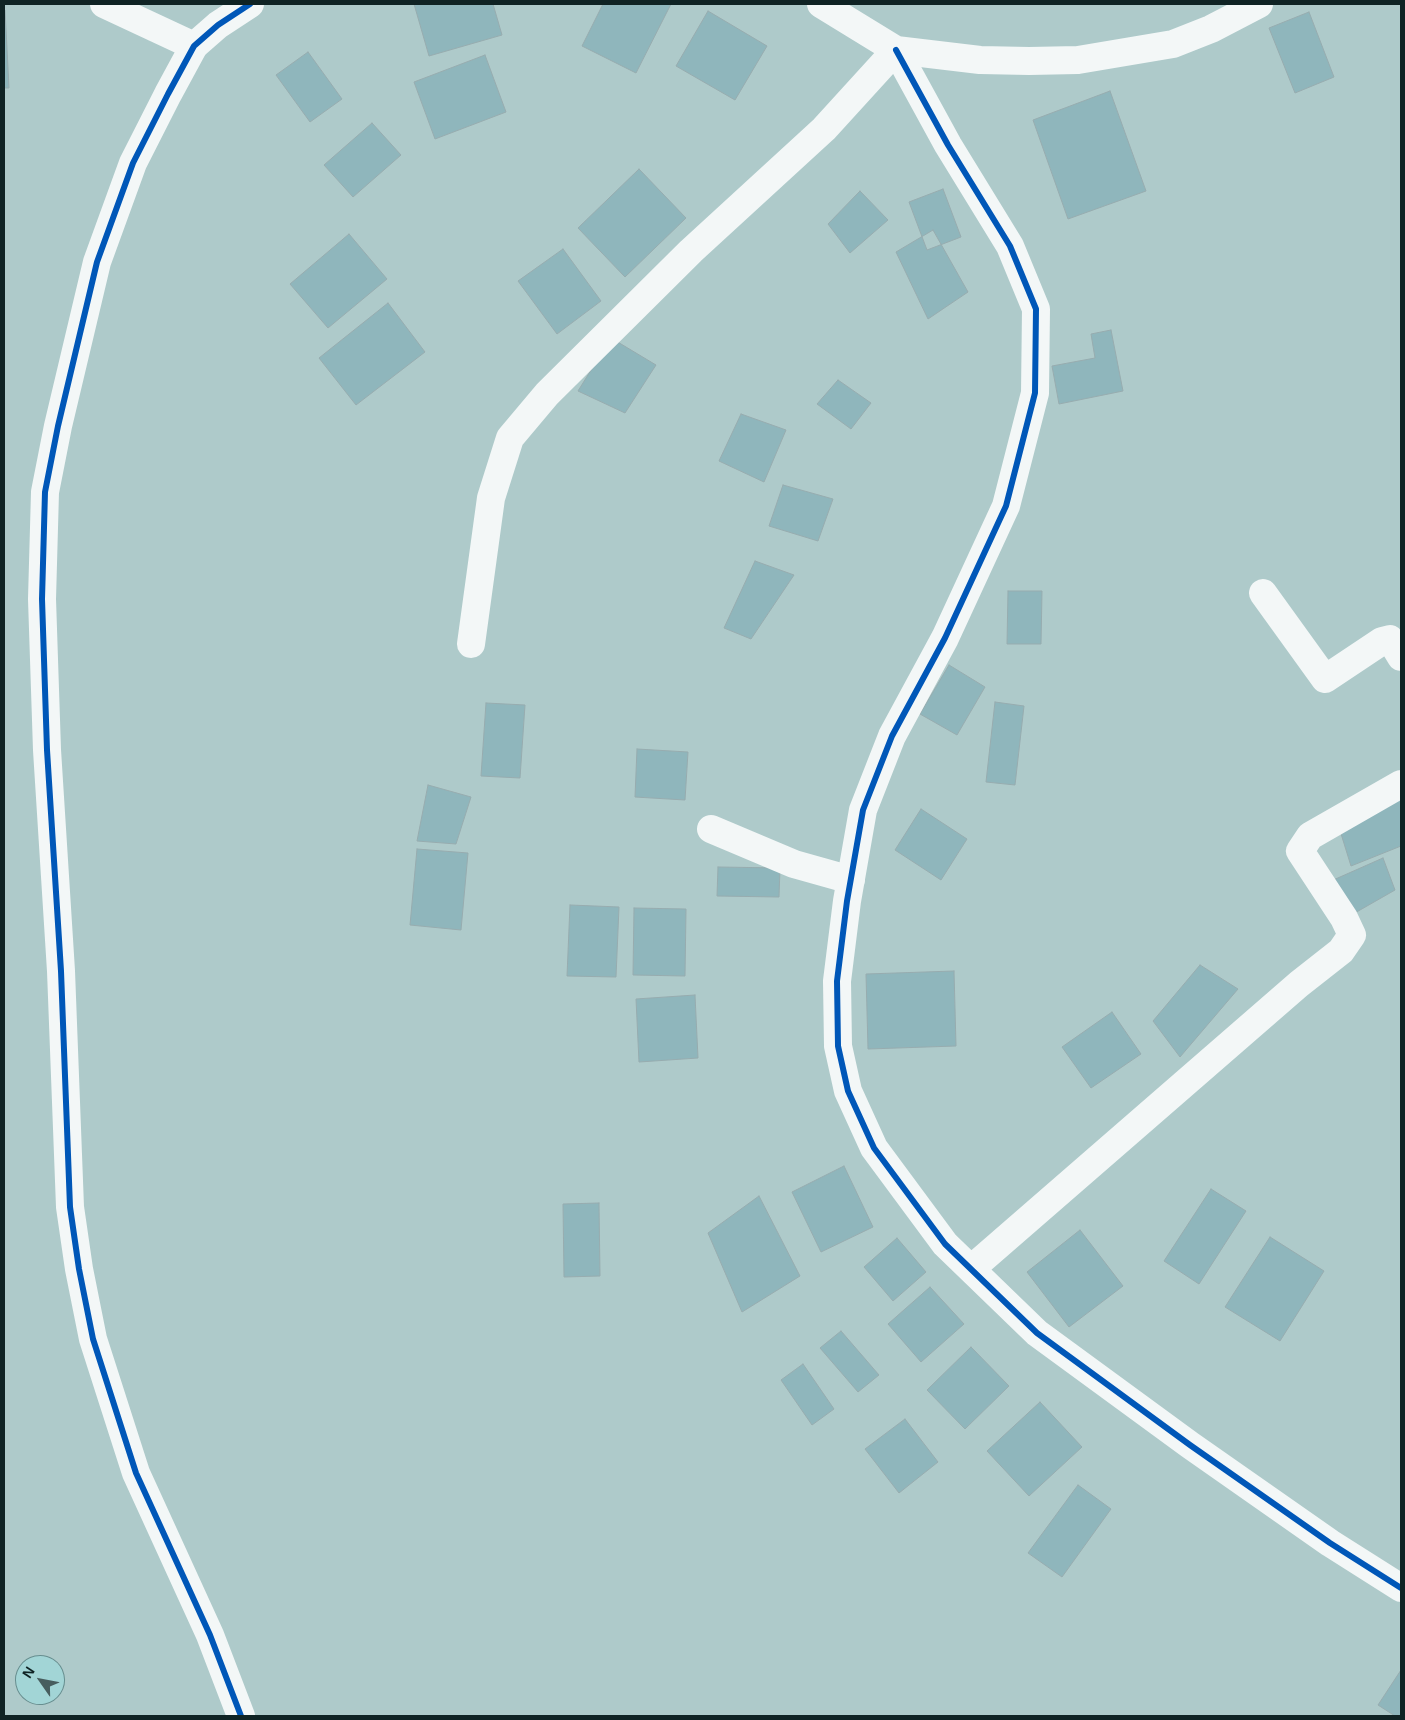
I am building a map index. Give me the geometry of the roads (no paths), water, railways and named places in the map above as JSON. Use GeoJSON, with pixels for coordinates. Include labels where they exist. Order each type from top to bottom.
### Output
{"type":"FeatureCollection","features":[{"type":"Feature","properties":{"kind":"street"},"geometry":{"type":"LineString","coordinates":[[104,4],[194,46]]}},
{"type":"Feature","properties":{"kind":"street"},"geometry":{"type":"LineString","coordinates":[[241,1716],[210,1635],[136,1473],[94,1339],[79,1269],[70,1207],[61,971],[47,750],[42,599],[45,492],[58,426],[97,262],[133,163],[194,46],[218,25],[250,4]]}},
{"type":"Feature","properties":{"kind":"street"},"geometry":{"type":"LineString","coordinates":[[821,4],[896,50],[980,60],[1078,60],[1173,44],[1211,30],[1259,4]]}},
{"type":"Feature","properties":{"kind":"street"},"geometry":{"type":"LineString","coordinates":[[471,644],[491,498],[510,438],[547,394],[691,251],[824,129],[896,50]]}},
{"type":"Feature","properties":{"kind":"street"},"geometry":{"type":"LineString","coordinates":[[896,50],[948,145],[1010,246],[1036,309],[1035,393],[1006,506],[946,638],[892,736],[863,810],[837,981],[838,1046],[848,1091],[874,1148],[945,1244],[1037,1333],[1190,1445],[1330,1543],[1401,1588]]}},
{"type":"Feature","properties":{"kind":"street"},"geometry":{"type":"LineString","coordinates":[[1263,593],[1325,679],[1382,641],[1390,639],[1401,657]]}},
{"type":"Feature","properties":{"kind":"street"},"geometry":{"type":"LineString","coordinates":[[971,1269],[1299,984],[1341,951],[1352,934],[1344,918],[1300,851],[1310,836],[1401,784]]}},
{"type":"Feature","properties":{"kind":"street"},"geometry":{"type":"LineString","coordinates":[[711,829],[794,864],[851,880]]}}]}
